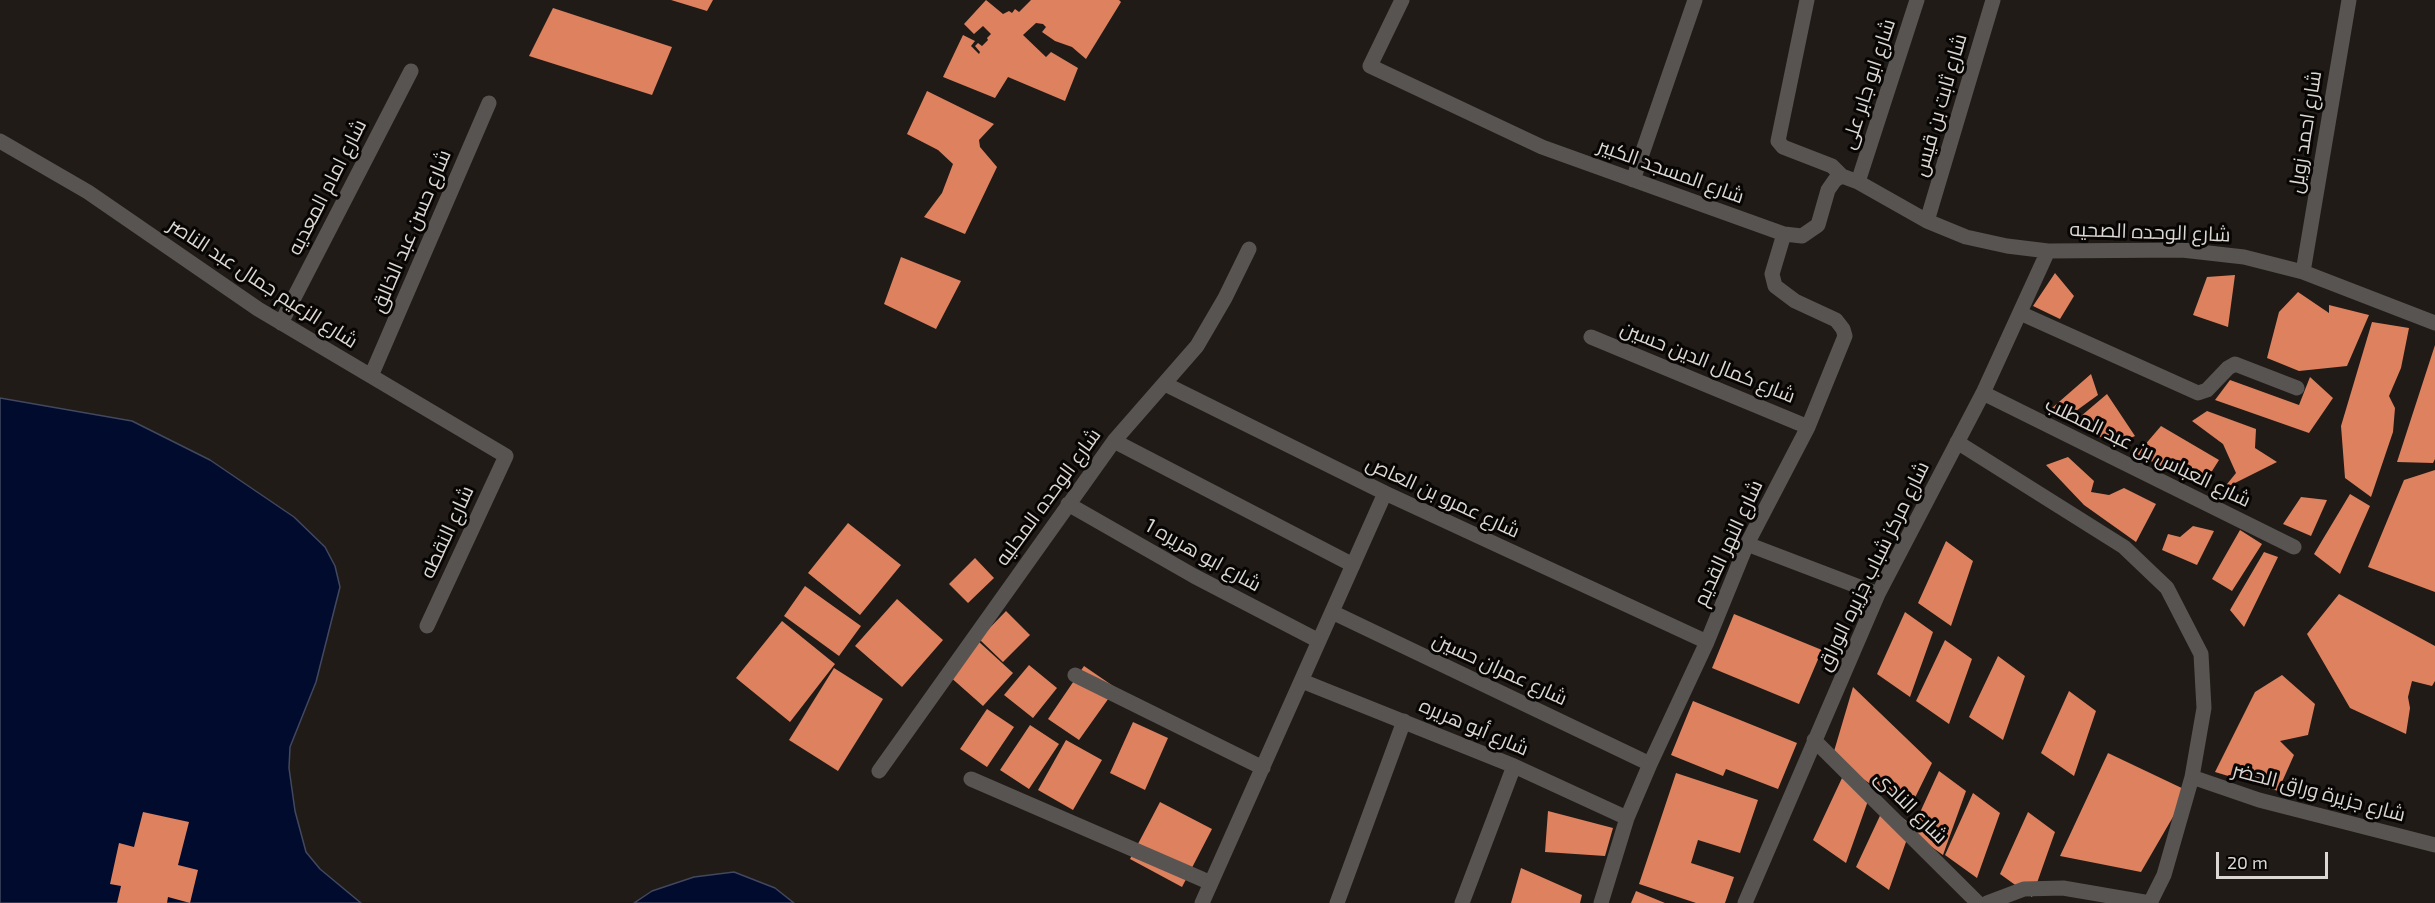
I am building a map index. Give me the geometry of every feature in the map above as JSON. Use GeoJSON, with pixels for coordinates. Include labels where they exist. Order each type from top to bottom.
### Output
{"type":"FeatureCollection","features":[{"type":"Feature","properties":{"kind":"street","name":"شارع المسجد الكبير"},"geometry":{"type":"LineString","coordinates":[[1402,0],[1370,66],[1542,147],[1784,234],[1802,236],[1818,225],[1828,190],[1835,180],[1842,176]]}},
{"type":"Feature","properties":{"kind":"street"},"geometry":{"type":"LineString","coordinates":[[1634,180],[1695,0]]}},
{"type":"Feature","properties":{"kind":"street"},"geometry":{"type":"LineString","coordinates":[[1807,0],[1778,141],[1783,147],[1832,166],[1842,176],[1858,182],[1928,221]]}},
{"type":"Feature","properties":{"kind":"street","name":"شارع ابو جابر على"},"geometry":{"type":"LineString","coordinates":[[1858,182],[1917,0]]}},
{"type":"Feature","properties":{"kind":"street","name":"شارع ثابت بن قيس"},"geometry":{"type":"LineString","coordinates":[[1928,221],[1993,0]]}},
{"type":"Feature","properties":{"kind":"street","name":"شارع احمد زويل"},"geometry":{"type":"LineString","coordinates":[[2303,272],[2349,0]]}},
{"type":"Feature","properties":{"kind":"street","name":"شارع امام المعديه"},"geometry":{"type":"LineString","coordinates":[[281,322],[411,70]]}},
{"type":"Feature","properties":{"kind":"street","name":"شارع حسن عبد الخالق"},"geometry":{"type":"LineString","coordinates":[[371,376],[489,103]]}},
{"type":"Feature","properties":{"kind":"street","name":"شارع الزعيم جمال عبد الناصر"},"geometry":{"type":"LineString","coordinates":[[0,141],[88,192],[173,253],[281,322],[506,456]]}},
{"type":"Feature","properties":{"kind":"street","name":"شارع الوحده الصحيه"},"geometry":{"type":"LineString","coordinates":[[1928,221],[1966,237],[2007,246],[2048,251],[2182,250],[2244,257],[2303,272],[2435,324]]}},
{"type":"Feature","properties":{"kind":"street","name":"شارع النهر القديم"},"geometry":{"type":"LineString","coordinates":[[1601,903],[1627,818],[1650,764],[1707,642],[1747,544],[1808,427],[1845,336],[1843,328],[1836,320],[1795,301],[1775,286],[1772,274],[1784,234]]}},
{"type":"Feature","properties":{"kind":"street","name":"شارع الوحده المحليه"},"geometry":{"type":"LineString","coordinates":[[879,771],[1114,441],[1197,346],[1225,298],[1249,249]]}},
{"type":"Feature","properties":{"kind":"street","name":"شارع مركز شباب جزيره الوراق"},"geometry":{"type":"LineString","coordinates":[[1745,903],[1878,594],[1983,393],[2048,251]]}},
{"type":"Feature","properties":{"kind":"street"},"geometry":{"type":"LineString","coordinates":[[2019,313],[2198,393],[2207,390],[2228,368],[2235,364],[2297,388]]}},
{"type":"Feature","properties":{"kind":"street","name":"شارع كمال الدين حسين"},"geometry":{"type":"LineString","coordinates":[[1591,337],[1808,427]]}},
{"type":"Feature","properties":{"kind":"street","name":"شارع عمرو بن العاص"},"geometry":{"type":"LineString","coordinates":[[1165,384],[1385,494],[1707,642]]}},
{"type":"Feature","properties":{"kind":"street","name":"شارع العباس بن عبد المطلب"},"geometry":{"type":"LineString","coordinates":[[1983,393],[2294,548]]}},
{"type":"Feature","properties":{"kind":"street"},"geometry":{"type":"LineString","coordinates":[[1114,441],[1353,566]]}},
{"type":"Feature","properties":{"kind":"street"},"geometry":{"type":"LineString","coordinates":[[1958,442],[2124,547],[2167,588],[2201,654],[2204,708],[2192,777],[2164,876],[2150,903],[2063,888],[2024,889],[1987,903]]}},
{"type":"Feature","properties":{"kind":"street","name":"شارع النقطه"},"geometry":{"type":"LineString","coordinates":[[426,626],[506,456]]}},
{"type":"Feature","properties":{"kind":"street"},"geometry":{"type":"LineString","coordinates":[[1202,903],[1385,494]]}},
{"type":"Feature","properties":{"kind":"street","name":"شارع ابو هريره 1"},"geometry":{"type":"LineString","coordinates":[[1068,504],[1194,576],[1319,641]]}},
{"type":"Feature","properties":{"kind":"street"},"geometry":{"type":"LineString","coordinates":[[1747,544],[1878,594]]}},
{"type":"Feature","properties":{"kind":"street","name":"شارع عمران حسين"},"geometry":{"type":"LineString","coordinates":[[1332,612],[1650,764]]}},
{"type":"Feature","properties":{"kind":"street"},"geometry":{"type":"LineString","coordinates":[[1075,675],[1263,768]]}},
{"type":"Feature","properties":{"kind":"street","name":"شارع أبو هريره"},"geometry":{"type":"LineString","coordinates":[[1302,681],[1514,766],[1627,818]]}},
{"type":"Feature","properties":{"kind":"street"},"geometry":{"type":"LineString","coordinates":[[1338,903],[1404,721]]}},
{"type":"Feature","properties":{"kind":"street","name":"شارع النادى"},"geometry":{"type":"LineString","coordinates":[[1814,740],[1978,903]]}},
{"type":"Feature","properties":{"kind":"street"},"geometry":{"type":"LineString","coordinates":[[1462,903],[1514,766]]}},
{"type":"Feature","properties":{"kind":"street","name":"شارع جزيرة وراق الحضر"},"geometry":{"type":"LineString","coordinates":[[2192,777],[2259,800],[2435,845]]}},
{"type":"Feature","properties":{"kind":"street"},"geometry":{"type":"LineString","coordinates":[[971,779],[1211,883]]}},
{"type":"Feature","properties":{"kind":"water"},"geometry":{"type":"Polygon","coordinates":[[[0,398],[132,421],[210,460],[294,517],[325,547],[335,566],[340,587],[316,682],[290,747],[289,768],[295,811],[306,852],[320,869],[361,903],[0,903],[0,398]]]}},
{"type":"Feature","properties":{"kind":"water"},"geometry":{"type":"Polygon","coordinates":[[[734,872],[775,888],[794,903],[634,903],[652,891],[694,877],[734,872]]]}},
{"type":"Feature","properties":{"kind":"building"},"geometry":{"type":"Polygon","coordinates":[[[671,0],[713,0],[707,11],[671,0]]]}},
{"type":"Feature","properties":{"kind":"building"},"geometry":{"type":"Polygon","coordinates":[[[986,0],[1003,14],[1009,11],[1012,13],[1015,9],[1019,12],[1031,0],[1119,0],[1121,2],[1086,59],[1072,47],[1055,41],[1042,32],[1046,27],[1043,24],[1036,23],[1023,35],[1046,57],[1051,52],[1078,68],[1065,101],[1008,77],[995,98],[943,77],[963,35],[975,41],[971,46],[979,54],[975,46],[978,43],[982,46],[988,40],[991,34],[983,26],[974,34],[964,24],[986,0]]]}},
{"type":"Feature","properties":{"kind":"building"},"geometry":{"type":"Polygon","coordinates":[[[553,8],[672,47],[652,95],[529,56],[553,8]]]}},
{"type":"Feature","properties":{"kind":"building"},"geometry":{"type":"Polygon","coordinates":[[[927,91],[994,124],[979,140],[980,147],[997,167],[965,234],[924,217],[942,193],[953,164],[938,150],[907,134],[927,91]]]}},
{"type":"Feature","properties":{"kind":"building"},"geometry":{"type":"Polygon","coordinates":[[[901,257],[961,281],[936,329],[884,304],[901,257]]]}},
{"type":"Feature","properties":{"kind":"building"},"geometry":{"type":"Polygon","coordinates":[[[2055,273],[2074,296],[2060,319],[2033,306],[2055,273]]]}},
{"type":"Feature","properties":{"kind":"building"},"geometry":{"type":"Polygon","coordinates":[[[2235,275],[2228,327],[2193,315],[2207,277],[2235,275]]]}},
{"type":"Feature","properties":{"kind":"building"},"geometry":{"type":"Polygon","coordinates":[[[2298,292],[2329,313],[2329,305],[2369,315],[2347,366],[2299,371],[2267,358],[2279,312],[2298,292]]]}},
{"type":"Feature","properties":{"kind":"building"},"geometry":{"type":"Polygon","coordinates":[[[2372,322],[2409,328],[2401,368],[2389,396],[2395,408],[2393,432],[2371,497],[2345,478],[2341,426],[2372,322]]]}},
{"type":"Feature","properties":{"kind":"building"},"geometry":{"type":"Polygon","coordinates":[[[2435,345],[2435,459],[2433,463],[2397,462],[2435,345]]]}},
{"type":"Feature","properties":{"kind":"building"},"geometry":{"type":"Polygon","coordinates":[[[2091,374],[2098,395],[2069,416],[2052,408],[2091,374]]]}},
{"type":"Feature","properties":{"kind":"building"},"geometry":{"type":"Polygon","coordinates":[[[2310,377],[2333,398],[2309,433],[2215,400],[2230,380],[2299,405],[2310,377]]]}},
{"type":"Feature","properties":{"kind":"building"},"geometry":{"type":"Polygon","coordinates":[[[2107,394],[2135,436],[2115,445],[2074,422],[2107,394]]]}},
{"type":"Feature","properties":{"kind":"building"},"geometry":{"type":"Polygon","coordinates":[[[2207,411],[2256,429],[2255,448],[2277,462],[2223,489],[2236,473],[2223,444],[2192,421],[2207,411]]]}},
{"type":"Feature","properties":{"kind":"building"},"geometry":{"type":"Polygon","coordinates":[[[2161,426],[2219,460],[2202,487],[2137,454],[2161,426]]]}},
{"type":"Feature","properties":{"kind":"building"},"geometry":{"type":"Polygon","coordinates":[[[2068,457],[2094,481],[2091,492],[2109,495],[2124,488],[2156,504],[2136,542],[2084,505],[2046,465],[2068,457]]]}},
{"type":"Feature","properties":{"kind":"building"},"geometry":{"type":"Polygon","coordinates":[[[2435,470],[2435,592],[2368,567],[2404,480],[2435,470]]]}},
{"type":"Feature","properties":{"kind":"building"},"geometry":{"type":"Polygon","coordinates":[[[2350,494],[2370,506],[2340,574],[2314,554],[2350,494]]]}},
{"type":"Feature","properties":{"kind":"building"},"geometry":{"type":"Polygon","coordinates":[[[2301,497],[2327,500],[2311,536],[2283,524],[2301,497]]]}},
{"type":"Feature","properties":{"kind":"building"},"geometry":{"type":"Polygon","coordinates":[[[848,523],[901,565],[860,615],[808,573],[848,523]]]}},
{"type":"Feature","properties":{"kind":"building"},"geometry":{"type":"Polygon","coordinates":[[[2193,526],[2214,531],[2197,565],[2162,550],[2168,534],[2180,537],[2193,526]]]}},
{"type":"Feature","properties":{"kind":"building"},"geometry":{"type":"Polygon","coordinates":[[[2240,530],[2262,544],[2232,591],[2212,579],[2240,530]]]}},
{"type":"Feature","properties":{"kind":"building"},"geometry":{"type":"Polygon","coordinates":[[[1946,541],[1973,561],[1951,626],[1918,603],[1946,541]]]}},
{"type":"Feature","properties":{"kind":"building"},"geometry":{"type":"Polygon","coordinates":[[[2264,552],[2278,557],[2244,627],[2230,610],[2264,552]]]}},
{"type":"Feature","properties":{"kind":"building"},"geometry":{"type":"Polygon","coordinates":[[[975,558],[994,578],[968,603],[949,584],[975,558]]]}},
{"type":"Feature","properties":{"kind":"building"},"geometry":{"type":"Polygon","coordinates":[[[805,586],[861,626],[839,656],[784,616],[805,586]]]}},
{"type":"Feature","properties":{"kind":"building"},"geometry":{"type":"Polygon","coordinates":[[[2339,594],[2435,646],[2435,681],[2432,686],[2412,681],[2408,697],[2410,708],[2406,734],[2350,708],[2307,634],[2339,594]]]}},
{"type":"Feature","properties":{"kind":"building"},"geometry":{"type":"Polygon","coordinates":[[[897,599],[943,640],[902,687],[855,646],[897,599]]]}},
{"type":"Feature","properties":{"kind":"building"},"geometry":{"type":"Polygon","coordinates":[[[1006,611],[1030,635],[1003,662],[979,639],[1006,611]]]}},
{"type":"Feature","properties":{"kind":"building"},"geometry":{"type":"Polygon","coordinates":[[[1905,612],[1933,632],[1910,697],[1877,674],[1905,612]]]}},
{"type":"Feature","properties":{"kind":"building"},"geometry":{"type":"Polygon","coordinates":[[[1734,614],[1822,650],[1799,704],[1712,668],[1734,614]]]}},
{"type":"Feature","properties":{"kind":"building"},"geometry":{"type":"Polygon","coordinates":[[[782,621],[835,664],[790,722],[736,678],[782,621]]]}},
{"type":"Feature","properties":{"kind":"building"},"geometry":{"type":"Polygon","coordinates":[[[1945,640],[1972,659],[1949,724],[1916,701],[1945,640]]]}},
{"type":"Feature","properties":{"kind":"building"},"geometry":{"type":"Polygon","coordinates":[[[978,641],[1013,673],[983,706],[948,675],[978,641]]]}},
{"type":"Feature","properties":{"kind":"building"},"geometry":{"type":"Polygon","coordinates":[[[1998,656],[2025,676],[2003,740],[1969,717],[1998,656]]]}},
{"type":"Feature","properties":{"kind":"building"},"geometry":{"type":"Polygon","coordinates":[[[1029,665],[1057,688],[1033,718],[1004,695],[1029,665]]]}},
{"type":"Feature","properties":{"kind":"building"},"geometry":{"type":"Polygon","coordinates":[[[1084,666],[1116,688],[1079,740],[1048,719],[1084,666]]]}},
{"type":"Feature","properties":{"kind":"building"},"geometry":{"type":"Polygon","coordinates":[[[834,668],[883,699],[838,771],[789,740],[834,668]]]}},
{"type":"Feature","properties":{"kind":"building"},"geometry":{"type":"Polygon","coordinates":[[[2282,675],[2315,704],[2308,735],[2280,741],[2294,755],[2278,791],[2215,772],[2255,692],[2282,675]]]}},
{"type":"Feature","properties":{"kind":"building"},"geometry":{"type":"Polygon","coordinates":[[[1853,687],[1932,763],[1909,810],[1832,758],[1853,687]]]}},
{"type":"Feature","properties":{"kind":"building"},"geometry":{"type":"Polygon","coordinates":[[[2069,691],[2096,711],[2074,776],[2041,753],[2069,691]]]}},
{"type":"Feature","properties":{"kind":"building"},"geometry":{"type":"Polygon","coordinates":[[[1693,701],[1797,743],[1778,789],[1726,769],[1723,776],[1671,755],[1693,701]]]}},
{"type":"Feature","properties":{"kind":"building"},"geometry":{"type":"Polygon","coordinates":[[[987,709],[1014,727],[987,767],[960,749],[987,709]]]}},
{"type":"Feature","properties":{"kind":"building"},"geometry":{"type":"Polygon","coordinates":[[[1133,722],[1168,738],[1145,790],[1110,773],[1133,722]]]}},
{"type":"Feature","properties":{"kind":"building"},"geometry":{"type":"Polygon","coordinates":[[[1030,725],[1059,744],[1029,789],[1000,770],[1030,725]]]}},
{"type":"Feature","properties":{"kind":"building"},"geometry":{"type":"Polygon","coordinates":[[[1066,740],[1102,760],[1073,810],[1038,790],[1066,740]]]}},
{"type":"Feature","properties":{"kind":"building"},"geometry":{"type":"Polygon","coordinates":[[[2108,753],[2188,791],[2141,872],[2060,856],[2108,753]]]}},
{"type":"Feature","properties":{"kind":"building"},"geometry":{"type":"Polygon","coordinates":[[[1939,771],[1966,791],[1943,855],[1911,832],[1939,771]]]}},
{"type":"Feature","properties":{"kind":"building"},"geometry":{"type":"Polygon","coordinates":[[[1676,773],[1758,800],[1740,853],[1698,840],[1691,863],[1734,877],[1725,903],[1696,903],[1639,884],[1676,773]]]}},
{"type":"Feature","properties":{"kind":"building"},"geometry":{"type":"Polygon","coordinates":[[[1842,778],[1869,798],[1846,863],[1813,840],[1842,778]]]}},
{"type":"Feature","properties":{"kind":"building"},"geometry":{"type":"Polygon","coordinates":[[[1973,793],[2000,813],[1977,878],[1945,855],[1973,793]]]}},
{"type":"Feature","properties":{"kind":"building"},"geometry":{"type":"Polygon","coordinates":[[[1160,802],[1212,829],[1182,887],[1130,859],[1160,802]]]}},
{"type":"Feature","properties":{"kind":"building"},"geometry":{"type":"Polygon","coordinates":[[[1885,805],[1912,825],[1889,890],[1856,867],[1885,805]]]}},
{"type":"Feature","properties":{"kind":"building"},"geometry":{"type":"Polygon","coordinates":[[[1548,811],[1613,828],[1605,856],[1545,852],[1548,811]]]}},
{"type":"Feature","properties":{"kind":"building"},"geometry":{"type":"Polygon","coordinates":[[[143,812],[189,822],[178,865],[198,870],[190,903],[168,897],[167,903],[117,903],[121,886],[110,884],[119,843],[134,847],[143,812]]]}},
{"type":"Feature","properties":{"kind":"building"},"geometry":{"type":"Polygon","coordinates":[[[2028,812],[2055,832],[2032,897],[2000,874],[2028,812]]]}},
{"type":"Feature","properties":{"kind":"building"},"geometry":{"type":"Polygon","coordinates":[[[1521,868],[1582,895],[1580,903],[1511,903],[1521,868]]]}},
{"type":"Feature","properties":{"kind":"building"},"geometry":{"type":"Polygon","coordinates":[[[1636,891],[1665,903],[1631,903],[1636,891]]]}}]}
